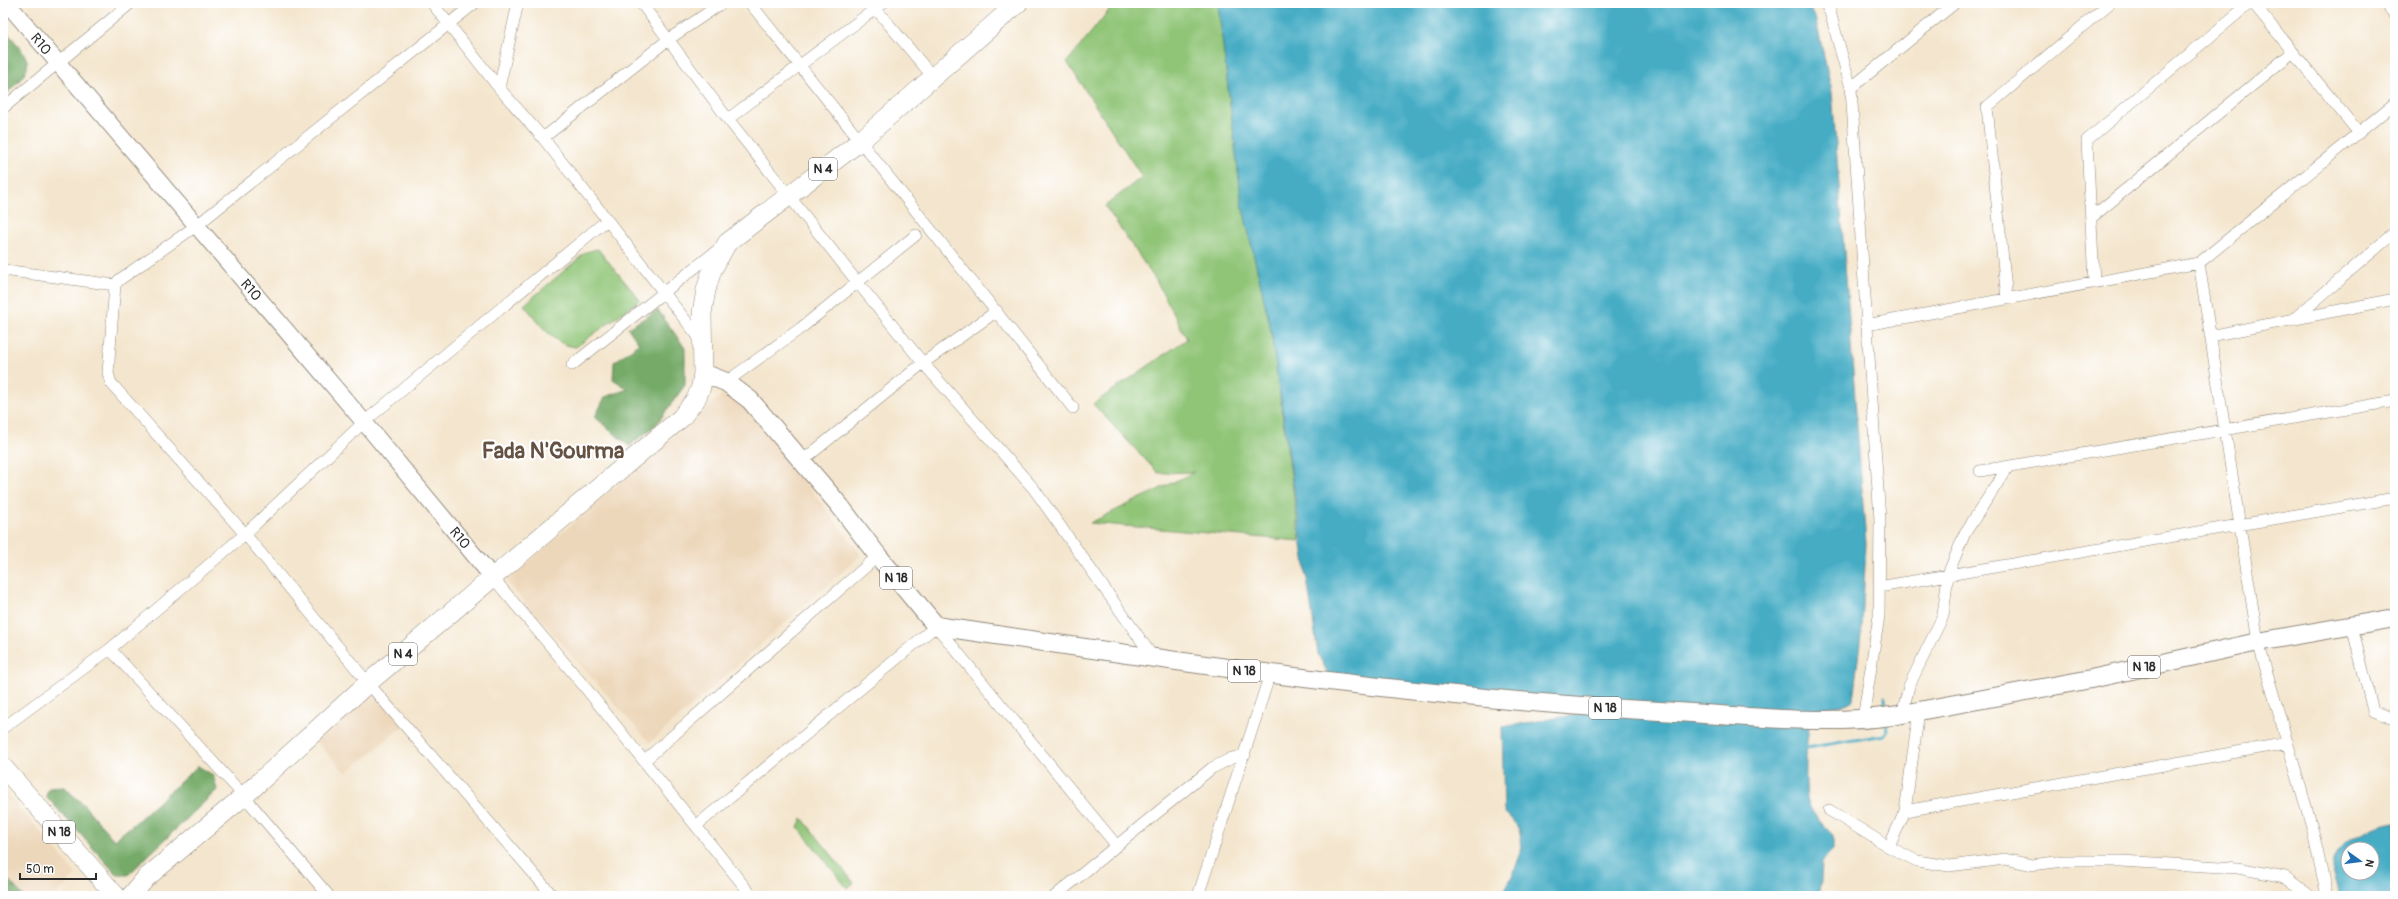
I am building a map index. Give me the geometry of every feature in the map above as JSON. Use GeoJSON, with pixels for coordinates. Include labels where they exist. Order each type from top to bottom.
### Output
{"type":"FeatureCollection","features":[{"type":"Feature","properties":{"kind":"highway","name":"N 4"},"geometry":{"type":"LineString","coordinates":[[131,896],[146,878],[244,796],[368,683],[494,579],[681,418],[696,399],[703,373],[702,313],[706,290],[712,270],[727,242],[859,142],[1018,3]]}},
{"type":"Feature","properties":{"kind":"highway","name":"N 18"},"geometry":{"type":"LineString","coordinates":[[3,767],[116,896]]}},
{"type":"Feature","properties":{"kind":"main road","name":"R10"},"geometry":{"type":"LineString","coordinates":[[7,3],[57,64],[364,422],[494,579]]}},
{"type":"Feature","properties":{"kind":"main road","name":"N 18"},"geometry":{"type":"LineString","coordinates":[[703,373],[726,382],[750,400],[840,506],[878,556],[936,626],[1155,660],[1270,674],[1604,708],[1812,719],[1884,717],[2091,679],[2258,642],[2395,618]]}},
{"type":"Feature","properties":{"kind":"street"},"geometry":{"type":"LineString","coordinates":[[3,108],[131,3]]}},
{"type":"Feature","properties":{"kind":"street"},"geometry":{"type":"LineString","coordinates":[[432,3],[499,88],[543,138],[702,341]]}},
{"type":"Feature","properties":{"kind":"street"},"geometry":{"type":"LineString","coordinates":[[475,3],[196,226],[119,280],[115,285],[108,378],[245,534],[368,683],[553,896]]}},
{"type":"Feature","properties":{"kind":"street"},"geometry":{"type":"LineString","coordinates":[[499,88],[518,3]]}},
{"type":"Feature","properties":{"kind":"street"},"geometry":{"type":"LineString","coordinates":[[641,3],[728,119],[790,195],[858,283],[923,363],[1034,489],[1155,660]]}},
{"type":"Feature","properties":{"kind":"street"},"geometry":{"type":"LineString","coordinates":[[543,138],[669,39],[722,3]]}},
{"type":"Feature","properties":{"kind":"street"},"geometry":{"type":"LineString","coordinates":[[750,3],[802,65],[859,142],[997,311],[1073,408]]}},
{"type":"Feature","properties":{"kind":"street"},"geometry":{"type":"LineString","coordinates":[[1825,3],[1830,12],[1851,88],[1880,520],[1879,616],[1884,717]]}},
{"type":"Feature","properties":{"kind":"street"},"geometry":{"type":"LineString","coordinates":[[1851,88],[1956,3]]}},
{"type":"Feature","properties":{"kind":"street"},"geometry":{"type":"LineString","coordinates":[[2007,299],[1987,107],[2110,3]]}},
{"type":"Feature","properties":{"kind":"street"},"geometry":{"type":"LineString","coordinates":[[2094,283],[2087,140],[2250,3]]}},
{"type":"Feature","properties":{"kind":"street"},"geometry":{"type":"LineString","coordinates":[[2253,3],[2359,133]]}},
{"type":"Feature","properties":{"kind":"street"},"geometry":{"type":"LineString","coordinates":[[2385,3],[2395,15]]}},
{"type":"Feature","properties":{"kind":"street"},"geometry":{"type":"LineString","coordinates":[[728,119],[802,65],[876,5],[933,77]]}},
{"type":"Feature","properties":{"kind":"street"},"geometry":{"type":"LineString","coordinates":[[2090,218],[2293,52]]}},
{"type":"Feature","properties":{"kind":"street"},"geometry":{"type":"LineString","coordinates":[[1866,325],[2199,263],[2395,104]]}},
{"type":"Feature","properties":{"kind":"street"},"geometry":{"type":"LineString","coordinates":[[3,728],[110,649],[245,534],[364,422],[607,220]]}},
{"type":"Feature","properties":{"kind":"street"},"geometry":{"type":"LineString","coordinates":[[2292,320],[2395,232]]}},
{"type":"Feature","properties":{"kind":"street"},"geometry":{"type":"LineString","coordinates":[[726,382],[801,328],[916,235]]}},
{"type":"Feature","properties":{"kind":"street"},"geometry":{"type":"LineString","coordinates":[[572,365],[727,242]]}},
{"type":"Feature","properties":{"kind":"street"},"geometry":{"type":"LineString","coordinates":[[2199,263],[2258,642],[2312,827],[2327,896]]}},
{"type":"Feature","properties":{"kind":"street"},"geometry":{"type":"LineString","coordinates":[[3,270],[115,285]]}},
{"type":"Feature","properties":{"kind":"street"},"geometry":{"type":"LineString","coordinates":[[2210,336],[2395,299]]}},
{"type":"Feature","properties":{"kind":"street"},"geometry":{"type":"LineString","coordinates":[[802,461],[923,363],[997,311]]}},
{"type":"Feature","properties":{"kind":"street"},"geometry":{"type":"LineString","coordinates":[[1980,471],[2395,401]]}},
{"type":"Feature","properties":{"kind":"street"},"geometry":{"type":"LineString","coordinates":[[1884,717],[1909,686],[1943,616],[1948,574],[1965,533],[2008,467]]}},
{"type":"Feature","properties":{"kind":"street"},"geometry":{"type":"LineString","coordinates":[[1879,587],[1948,574],[2240,526],[2395,498]]}},
{"type":"Feature","properties":{"kind":"street"},"geometry":{"type":"LineString","coordinates":[[644,761],[878,556]]}},
{"type":"Feature","properties":{"kind":"street"},"geometry":{"type":"LineString","coordinates":[[494,579],[644,761],[752,896]]}},
{"type":"Feature","properties":{"kind":"street"},"geometry":{"type":"LineString","coordinates":[[696,826],[936,626],[1117,846]]}},
{"type":"Feature","properties":{"kind":"street"},"geometry":{"type":"LineString","coordinates":[[2352,626],[2373,711],[2395,719]]}},
{"type":"Feature","properties":{"kind":"street"},"geometry":{"type":"LineString","coordinates":[[110,649],[244,796],[329,896]]}},
{"type":"Feature","properties":{"kind":"street"},"geometry":{"type":"LineString","coordinates":[[1198,896],[1245,755],[1270,674]]}},
{"type":"Feature","properties":{"kind":"street"},"geometry":{"type":"LineString","coordinates":[[1889,847],[1905,811],[1919,711]]}},
{"type":"Feature","properties":{"kind":"street"},"geometry":{"type":"LineString","coordinates":[[1905,811],[2288,743]]}},
{"type":"Feature","properties":{"kind":"street"},"geometry":{"type":"LineString","coordinates":[[1055,896],[1212,768],[1232,758],[1245,755]]}},
{"type":"Feature","properties":{"kind":"street"},"geometry":{"type":"LineString","coordinates":[[1829,810],[1889,847],[1917,861],[1949,866],[2005,859],[2032,865],[2064,861],[2121,861],[2238,868],[2284,877],[2310,896]]}},
{"type":"Feature","properties":{"kind":"shaded area"},"geometry":{"type":"Polygon","coordinates":[[[722,395],[746,405],[861,555],[650,743],[506,581],[722,395]]]}},
{"type":"Feature","properties":{"kind":"shaded area"},"geometry":{"type":"Polygon","coordinates":[[[368,683],[404,725],[346,773],[310,735],[368,683]]]}},
{"type":"Feature","properties":{"kind":"shaded area"},"geometry":{"type":"Polygon","coordinates":[[[3,788],[76,874],[55,896],[3,896],[3,788]]]}},
{"type":"Feature","properties":{"kind":"green space"},"geometry":{"type":"Polygon","coordinates":[[[1115,3],[1218,3],[1242,204],[1270,325],[1300,541],[1090,523],[1194,472],[1158,473],[1093,404],[1187,339],[1157,282],[1105,206],[1142,177],[1067,62],[1115,3]]]}},
{"type":"Feature","properties":{"kind":"green space"},"geometry":{"type":"Polygon","coordinates":[[[3,27],[20,48],[27,63],[22,77],[3,97],[3,27]]]}},
{"type":"Feature","properties":{"kind":"green space"},"geometry":{"type":"Polygon","coordinates":[[[598,249],[640,300],[576,347],[567,345],[560,342],[547,332],[524,305],[586,252],[598,249]]]}},
{"type":"Feature","properties":{"kind":"green space"},"geometry":{"type":"Polygon","coordinates":[[[658,310],[685,348],[685,385],[656,425],[629,446],[595,417],[605,397],[628,389],[613,379],[614,362],[639,344],[628,328],[658,310]]]}},
{"type":"Feature","properties":{"kind":"green space"},"geometry":{"type":"Polygon","coordinates":[[[198,766],[213,775],[217,790],[128,875],[117,875],[46,796],[49,788],[64,787],[83,804],[114,840],[198,766]]]}},
{"type":"Feature","properties":{"kind":"green space"},"geometry":{"type":"Polygon","coordinates":[[[802,818],[854,883],[847,888],[798,827],[802,818]]]}},
{"type":"Feature","properties":{"kind":"green space"},"geometry":{"type":"Polygon","coordinates":[[[3,874],[23,896],[3,896],[3,874]]]}},
{"type":"Feature","properties":{"kind":"water"},"geometry":{"type":"Polygon","coordinates":[[[1218,3],[1807,3],[1816,21],[1832,92],[1866,544],[1862,626],[1853,700],[1843,705],[1821,711],[1812,719],[1808,734],[1806,770],[1807,798],[1814,814],[1833,835],[1833,849],[1822,862],[1820,896],[1501,896],[1518,862],[1521,843],[1517,826],[1504,812],[1502,727],[1568,716],[1602,708],[1332,681],[1318,654],[1270,325],[1242,204],[1218,3]]]}},
{"type":"Feature","properties":{"kind":"water"},"geometry":{"type":"Polygon","coordinates":[[[2395,822],[2395,896],[2340,896],[2333,866],[2340,850],[2340,881],[2380,881],[2380,841],[2348,841],[2356,835],[2376,827],[2395,822]]]}},
{"type":"Feature","properties":{"kind":"waterway"},"geometry":{"type":"LineString","coordinates":[[1885,697],[1886,711]]}},
{"type":"Feature","properties":{"kind":"waterway"},"geometry":{"type":"LineString","coordinates":[[1806,748],[1884,735],[1887,731],[1886,723]]}},
{"type":"Feature","properties":{"kind":"district","name":"Fada N'Gourma"},"geometry":{"type":"Point","coordinates":[553,451]}}]}
